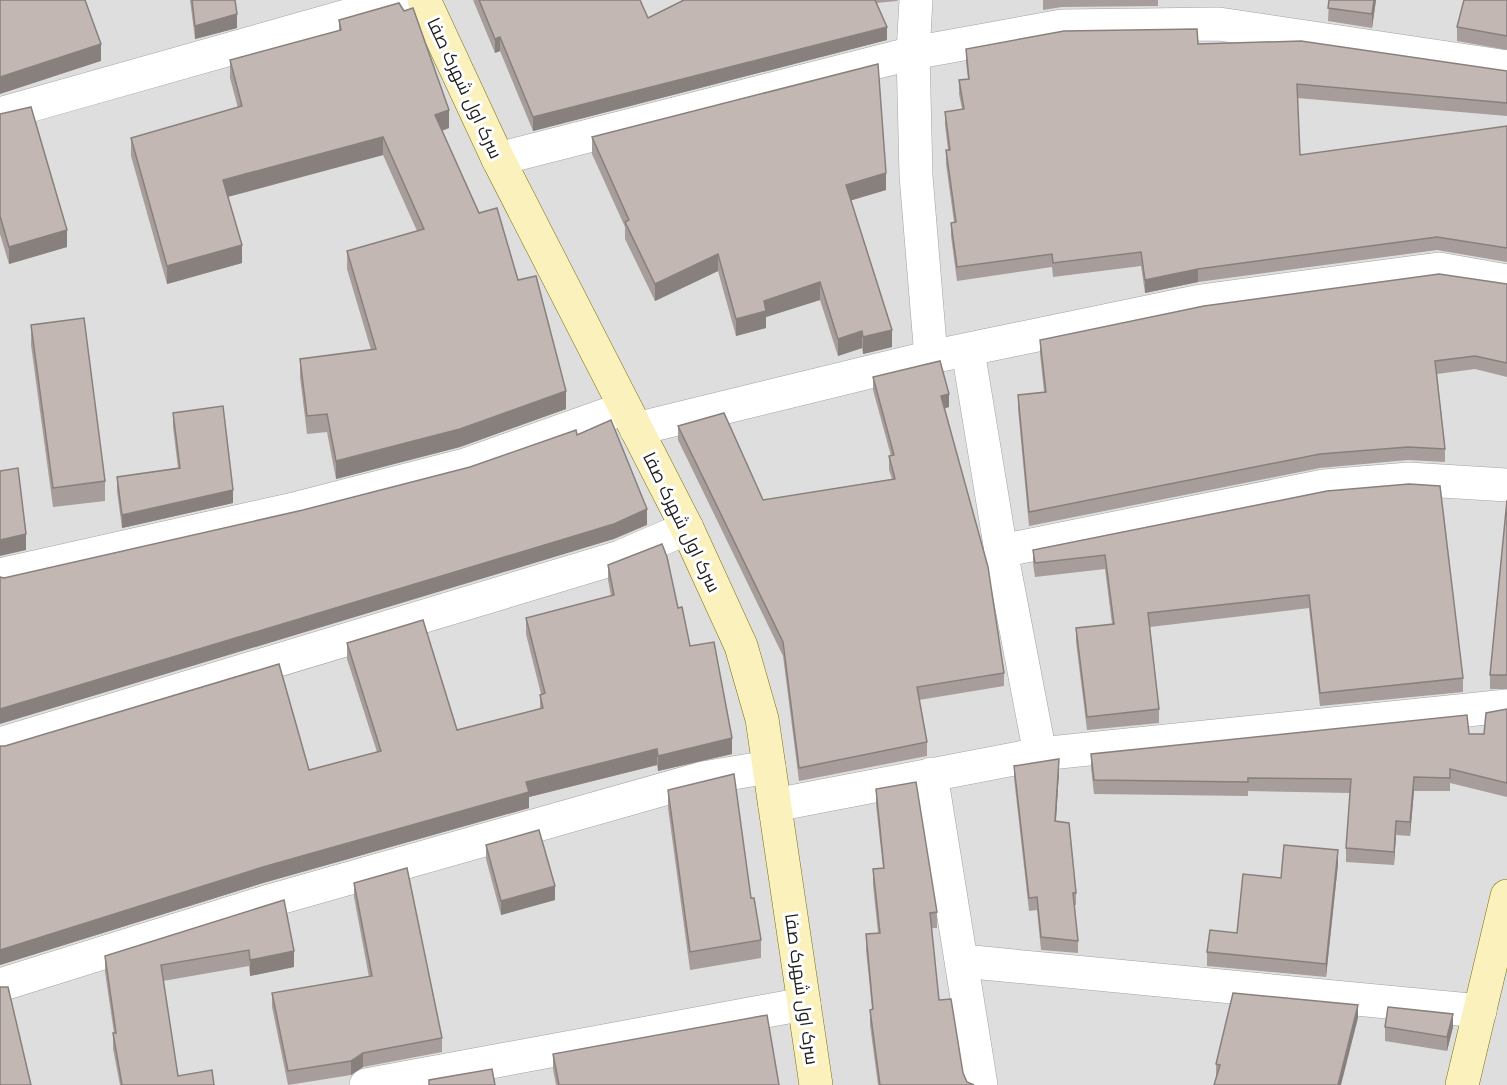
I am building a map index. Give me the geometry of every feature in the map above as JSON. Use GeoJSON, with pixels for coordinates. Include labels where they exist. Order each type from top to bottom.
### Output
{"type":"FeatureCollection","features":[{"type":"Feature","properties":{"kind":"street"},"geometry":{"type":"LineString","coordinates":[[0,114],[403,0]]}},
{"type":"Feature","properties":{"kind":"street","name":"سرک اول شهرک صفا"},"geometry":{"type":"LineString","coordinates":[[424,0],[498,159],[687,528],[741,646],[762,719],[816,1085]]}},
{"type":"Feature","properties":{"kind":"street"},"geometry":{"type":"LineString","coordinates":[[916,0],[913,53],[916,176],[931,357]]}},
{"type":"Feature","properties":{"kind":"street"},"geometry":{"type":"LineString","coordinates":[[498,159],[913,53],[1062,27],[1219,24],[1507,67]]}},
{"type":"Feature","properties":{"kind":"street"},"geometry":{"type":"LineString","coordinates":[[0,575],[298,508],[465,465],[631,418],[968,351],[1201,301],[1439,268],[1507,281]]}},
{"type":"Feature","properties":{"kind":"street"},"geometry":{"type":"LineString","coordinates":[[968,351],[1001,551],[1040,754]]}},
{"type":"Feature","properties":{"kind":"street"},"geometry":{"type":"LineString","coordinates":[[1001,551],[1324,486],[1409,479],[1507,485]]}},
{"type":"Feature","properties":{"kind":"street"},"geometry":{"type":"LineString","coordinates":[[0,744],[620,557],[687,528]]}},
{"type":"Feature","properties":{"kind":"street"},"geometry":{"type":"LineString","coordinates":[[775,805],[1040,754],[1507,706]]}},
{"type":"Feature","properties":{"kind":"street"},"geometry":{"type":"LineString","coordinates":[[0,985],[291,894],[703,778],[769,767]]}},
{"type":"Feature","properties":{"kind":"street"},"geometry":{"type":"LineString","coordinates":[[931,774],[981,1085]]}},
{"type":"Feature","properties":{"kind":"street"},"geometry":{"type":"LineString","coordinates":[[1462,1085],[1507,896]]}},
{"type":"Feature","properties":{"kind":"street"},"geometry":{"type":"LineString","coordinates":[[962,961],[1480,1011]]}},
{"type":"Feature","properties":{"kind":"street"},"geometry":{"type":"LineString","coordinates":[[366,1085],[804,1004]]}},
{"type":"Feature","properties":{"kind":"shaded area"},"geometry":{"type":"Polygon","coordinates":[[[0,0],[1507,0],[1507,1085],[0,1085],[0,0]]]}},
{"type":"Feature","properties":{"kind":"building"},"geometry":{"type":"Polygon","coordinates":[[[0,0],[85,0],[101,44],[0,77],[0,0]]]}},
{"type":"Feature","properties":{"kind":"building"},"geometry":{"type":"Polygon","coordinates":[[[192,0],[235,0],[237,14],[195,26],[192,0]]]}},
{"type":"Feature","properties":{"kind":"building"},"geometry":{"type":"Polygon","coordinates":[[[479,0],[640,0],[648,18],[684,0],[875,0],[887,27],[533,117],[500,37],[495,39],[479,0]]]}},
{"type":"Feature","properties":{"kind":"building"},"geometry":{"type":"Polygon","coordinates":[[[1329,0],[1374,0],[1372,14],[1328,8],[1329,0]]]}},
{"type":"Feature","properties":{"kind":"building"},"geometry":{"type":"Polygon","coordinates":[[[1464,0],[1507,0],[1507,36],[1457,27],[1464,0]]]}},
{"type":"Feature","properties":{"kind":"building"},"geometry":{"type":"Polygon","coordinates":[[[399,3],[404,11],[413,8],[449,110],[435,115],[479,213],[497,208],[518,280],[536,276],[566,391],[460,429],[336,461],[327,414],[307,416],[300,359],[376,349],[347,251],[424,229],[383,137],[223,180],[242,245],[167,266],[131,138],[242,106],[230,60],[341,30],[339,20],[399,3]]]}},
{"type":"Feature","properties":{"kind":"building"},"geometry":{"type":"Polygon","coordinates":[[[1197,29],[1198,44],[1301,41],[1507,71],[1507,103],[1297,84],[1300,155],[1507,126],[1507,248],[1437,237],[1198,269],[1145,280],[1141,252],[1053,263],[1052,254],[957,267],[951,223],[956,222],[946,150],[950,150],[945,112],[964,109],[959,80],[969,79],[966,49],[1064,31],[1197,29]]]}},
{"type":"Feature","properties":{"kind":"building"},"geometry":{"type":"Polygon","coordinates":[[[878,64],[886,173],[846,185],[892,330],[863,337],[862,331],[838,339],[820,282],[764,301],[766,311],[736,319],[718,254],[655,284],[625,222],[629,220],[592,137],[878,64]]]}},
{"type":"Feature","properties":{"kind":"building"},"geometry":{"type":"Polygon","coordinates":[[[31,107],[67,230],[9,247],[0,216],[0,114],[31,107]]]}},
{"type":"Feature","properties":{"kind":"building"},"geometry":{"type":"Polygon","coordinates":[[[1439,274],[1507,284],[1507,363],[1475,356],[1435,361],[1445,449],[1408,447],[1320,454],[1029,512],[1018,395],[1046,392],[1040,340],[1204,306],[1439,274]]]}},
{"type":"Feature","properties":{"kind":"building"},"geometry":{"type":"Polygon","coordinates":[[[84,318],[105,481],[53,488],[31,325],[84,318]]]}},
{"type":"Feature","properties":{"kind":"building"},"geometry":{"type":"Polygon","coordinates":[[[940,361],[949,394],[941,396],[988,567],[1004,673],[917,687],[927,742],[799,768],[783,642],[678,426],[724,413],[763,500],[895,479],[889,456],[894,455],[873,377],[940,361]]]}},
{"type":"Feature","properties":{"kind":"building"},"geometry":{"type":"Polygon","coordinates":[[[223,406],[233,490],[122,515],[117,477],[180,468],[173,413],[223,406]]]}},
{"type":"Feature","properties":{"kind":"building"},"geometry":{"type":"Polygon","coordinates":[[[611,420],[647,509],[614,524],[0,709],[0,577],[4,578],[303,510],[470,467],[576,430],[577,435],[611,420]]]}},
{"type":"Feature","properties":{"kind":"building"},"geometry":{"type":"Polygon","coordinates":[[[18,468],[26,534],[0,540],[0,471],[18,468]]]}},
{"type":"Feature","properties":{"kind":"building"},"geometry":{"type":"Polygon","coordinates":[[[1409,484],[1440,486],[1463,678],[1320,693],[1309,595],[1148,613],[1159,709],[1087,717],[1076,628],[1114,624],[1105,555],[1035,563],[1033,550],[1327,491],[1409,484]]]}},
{"type":"Feature","properties":{"kind":"building"},"geometry":{"type":"Polygon","coordinates":[[[1507,500],[1507,675],[1490,675],[1507,500]]]}},
{"type":"Feature","properties":{"kind":"building"},"geometry":{"type":"Polygon","coordinates":[[[662,544],[678,608],[682,607],[690,646],[714,642],[732,738],[658,756],[657,749],[526,782],[529,792],[263,867],[0,950],[0,746],[279,664],[309,770],[381,751],[347,643],[423,620],[457,730],[543,708],[540,695],[545,693],[526,618],[614,595],[608,565],[662,544]]]}},
{"type":"Feature","properties":{"kind":"building"},"geometry":{"type":"Polygon","coordinates":[[[1507,709],[1507,783],[1450,769],[1450,778],[1414,777],[1410,822],[1396,821],[1394,852],[1346,848],[1351,779],[1248,778],[1248,782],[1094,780],[1091,754],[1467,715],[1469,734],[1484,734],[1486,713],[1507,709]]]}},
{"type":"Feature","properties":{"kind":"building"},"geometry":{"type":"Polygon","coordinates":[[[1059,759],[1055,821],[1069,823],[1078,941],[1041,937],[1037,897],[1029,898],[1014,766],[1059,759]]]}},
{"type":"Feature","properties":{"kind":"building"},"geometry":{"type":"Polygon","coordinates":[[[734,774],[751,898],[754,898],[761,940],[690,952],[668,790],[734,774]]]}},
{"type":"Feature","properties":{"kind":"building"},"geometry":{"type":"Polygon","coordinates":[[[916,782],[937,912],[930,913],[939,1000],[951,999],[963,1073],[967,1082],[974,1085],[880,1085],[870,1010],[873,1009],[866,934],[880,933],[873,869],[884,868],[876,789],[916,782]]]}},
{"type":"Feature","properties":{"kind":"building"},"geometry":{"type":"Polygon","coordinates":[[[539,830],[555,886],[501,901],[486,845],[539,830]]]}},
{"type":"Feature","properties":{"kind":"building"},"geometry":{"type":"Polygon","coordinates":[[[1284,845],[1338,850],[1326,964],[1207,952],[1210,930],[1237,933],[1243,874],[1281,878],[1284,845]]]}},
{"type":"Feature","properties":{"kind":"building"},"geometry":{"type":"Polygon","coordinates":[[[407,868],[442,1038],[363,1053],[351,1061],[288,1071],[272,993],[372,976],[354,883],[407,868]]]}},
{"type":"Feature","properties":{"kind":"building"},"geometry":{"type":"Polygon","coordinates":[[[284,900],[294,951],[250,960],[249,950],[161,965],[178,1076],[212,1070],[214,1085],[122,1085],[113,1033],[116,1033],[105,956],[284,900]]]}},
{"type":"Feature","properties":{"kind":"building"},"geometry":{"type":"Polygon","coordinates":[[[0,987],[8,987],[31,1085],[0,1085],[0,987]]]}},
{"type":"Feature","properties":{"kind":"building"},"geometry":{"type":"Polygon","coordinates":[[[1233,993],[1358,1005],[1338,1085],[1214,1085],[1220,1065],[1216,1064],[1233,993]]]}},
{"type":"Feature","properties":{"kind":"building"},"geometry":{"type":"Polygon","coordinates":[[[1388,1007],[1453,1014],[1447,1037],[1385,1027],[1388,1007]]]}},
{"type":"Feature","properties":{"kind":"building"},"geometry":{"type":"Polygon","coordinates":[[[767,1015],[779,1085],[559,1085],[553,1054],[767,1015]]]}},
{"type":"Feature","properties":{"kind":"building"},"geometry":{"type":"Polygon","coordinates":[[[492,1069],[495,1085],[429,1085],[429,1080],[492,1069]]]}}]}
